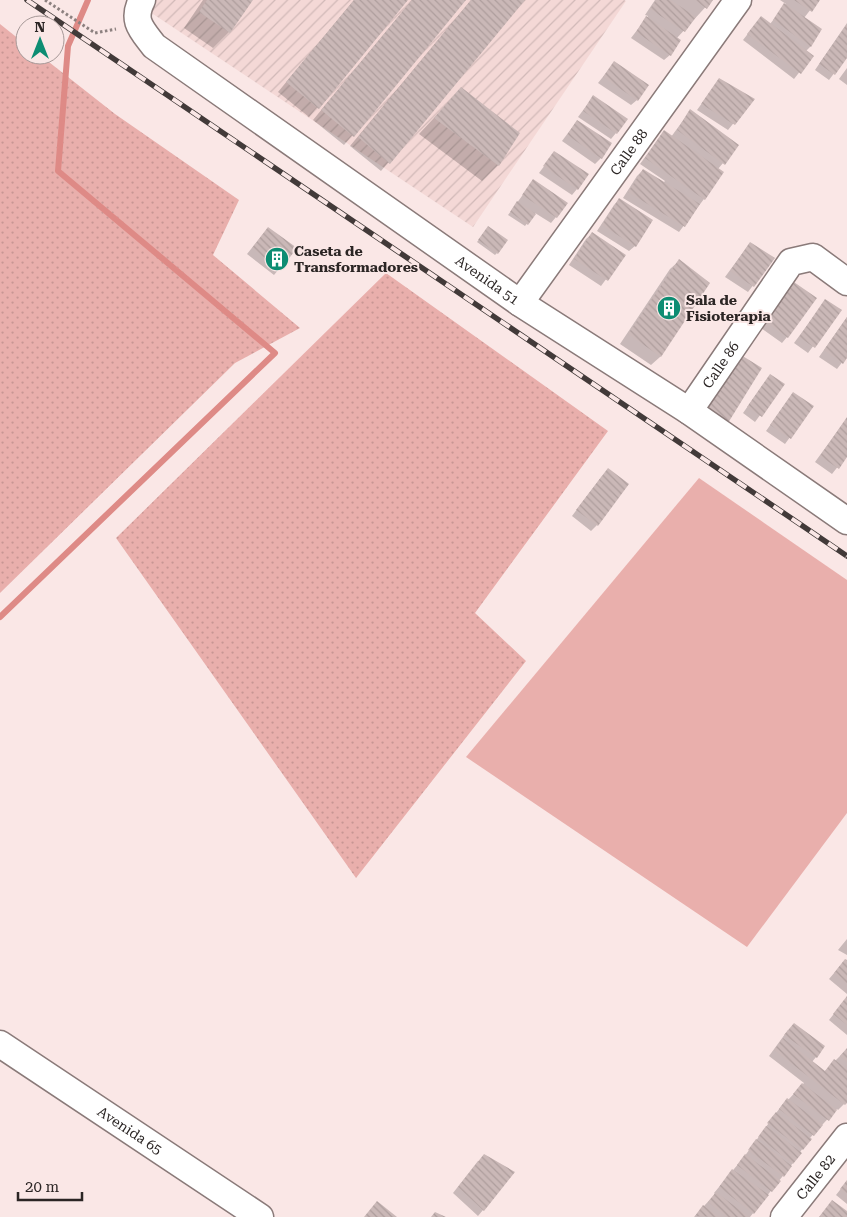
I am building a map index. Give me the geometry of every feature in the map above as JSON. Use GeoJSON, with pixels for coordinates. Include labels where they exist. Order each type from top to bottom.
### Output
{"type":"FeatureCollection","features":[{"type":"Feature","properties":{"kind":"street","name":"Calle 88"},"geometry":{"type":"LineString","coordinates":[[520,303],[738,0]]}},
{"type":"Feature","properties":{"kind":"street","name":"Avenida 51"},"geometry":{"type":"LineString","coordinates":[[140,12],[154,46],[520,303],[689,411],[847,520]]}},
{"type":"Feature","properties":{"kind":"street","name":"Calle 86"},"geometry":{"type":"LineString","coordinates":[[689,411],[791,262],[813,257],[847,282]]}},
{"type":"Feature","properties":{"kind":"street","name":"Avenida 65"},"geometry":{"type":"LineString","coordinates":[[0,1044],[260,1217]]}},
{"type":"Feature","properties":{"kind":"street","name":"Calle 82"},"geometry":{"type":"LineString","coordinates":[[784,1217],[847,1137]]}},
{"type":"Feature","properties":{"kind":"path"},"geometry":{"type":"LineString","coordinates":[[45,0],[95,33],[140,12]]}},
{"type":"Feature","properties":{"kind":"shaded area"},"geometry":{"type":"Polygon","coordinates":[[[153,0],[626,1],[473,227],[147,10],[153,0]]]}},
{"type":"Feature","properties":{"kind":"shaded area"},"geometry":{"type":"Polygon","coordinates":[[[0,24],[15,36],[15,65],[53,65],[115,114],[239,200],[213,255],[300,328],[235,363],[0,593],[0,24]]]}},
{"type":"Feature","properties":{"kind":"shaded area"},"geometry":{"type":"Polygon","coordinates":[[[386,273],[608,431],[475,613],[526,661],[356,878],[116,538],[386,273]]]}},
{"type":"Feature","properties":{"kind":"shaded area"},"geometry":{"type":"Polygon","coordinates":[[[699,478],[847,580],[847,813],[747,947],[466,757],[699,478]]]}},
{"type":"Feature","properties":{"kind":"building"},"geometry":{"type":"Polygon","coordinates":[[[207,0],[253,0],[230,33],[199,12],[207,0]]]}},
{"type":"Feature","properties":{"kind":"building"},"geometry":{"type":"Polygon","coordinates":[[[354,0],[408,0],[319,109],[286,82],[354,0]]]}},
{"type":"Feature","properties":{"kind":"building"},"geometry":{"type":"Polygon","coordinates":[[[412,0],[466,0],[354,137],[321,110],[412,0]]]}},
{"type":"Feature","properties":{"kind":"building"},"geometry":{"type":"Polygon","coordinates":[[[471,0],[525,0],[390,164],[358,137],[471,0]]]}},
{"type":"Feature","properties":{"kind":"building"},"geometry":{"type":"Polygon","coordinates":[[[656,0],[671,0],[696,17],[685,32],[650,9],[656,0]]]}},
{"type":"Feature","properties":{"kind":"building"},"geometry":{"type":"Polygon","coordinates":[[[695,0],[713,0],[707,9],[695,0]]]}},
{"type":"Feature","properties":{"kind":"building"},"geometry":{"type":"Polygon","coordinates":[[[794,0],[820,0],[812,12],[794,0]]]}},
{"type":"Feature","properties":{"kind":"building"},"geometry":{"type":"Polygon","coordinates":[[[784,3],[822,29],[811,47],[773,20],[784,3]]]}},
{"type":"Feature","properties":{"kind":"building"},"geometry":{"type":"Polygon","coordinates":[[[646,16],[681,40],[671,56],[636,32],[646,16]]]}},
{"type":"Feature","properties":{"kind":"building"},"geometry":{"type":"Polygon","coordinates":[[[761,16],[814,56],[801,74],[747,34],[761,16]]]}},
{"type":"Feature","properties":{"kind":"building"},"geometry":{"type":"Polygon","coordinates":[[[847,24],[847,58],[835,75],[819,64],[847,24]]]}},
{"type":"Feature","properties":{"kind":"building"},"geometry":{"type":"Polygon","coordinates":[[[614,61],[649,85],[638,101],[603,77],[614,61]]]}},
{"type":"Feature","properties":{"kind":"building"},"geometry":{"type":"Polygon","coordinates":[[[719,78],[755,99],[735,125],[701,104],[719,78]]]}},
{"type":"Feature","properties":{"kind":"building"},"geometry":{"type":"Polygon","coordinates":[[[461,87],[520,133],[499,166],[434,118],[461,87]]]}},
{"type":"Feature","properties":{"kind":"building"},"geometry":{"type":"Polygon","coordinates":[[[593,95],[628,119],[617,134],[583,111],[593,95]]]}},
{"type":"Feature","properties":{"kind":"building"},"geometry":{"type":"Polygon","coordinates":[[[690,109],[739,145],[725,165],[677,130],[690,109]]]}},
{"type":"Feature","properties":{"kind":"building"},"geometry":{"type":"Polygon","coordinates":[[[577,120],[612,143],[602,159],[567,135],[577,120]]]}},
{"type":"Feature","properties":{"kind":"building"},"geometry":{"type":"Polygon","coordinates":[[[664,130],[724,172],[705,200],[645,158],[664,130]]]}},
{"type":"Feature","properties":{"kind":"building"},"geometry":{"type":"Polygon","coordinates":[[[554,151],[589,174],[578,190],[543,166],[554,151]]]}},
{"type":"Feature","properties":{"kind":"building"},"geometry":{"type":"Polygon","coordinates":[[[643,169],[700,204],[685,227],[628,192],[643,169]]]}},
{"type":"Feature","properties":{"kind":"building"},"geometry":{"type":"Polygon","coordinates":[[[533,179],[568,203],[557,218],[522,195],[533,179]]]}},
{"type":"Feature","properties":{"kind":"building"},"geometry":{"type":"Polygon","coordinates":[[[619,198],[653,220],[636,247],[602,225],[619,198]]]}},
{"type":"Feature","properties":{"kind":"building"},"geometry":{"type":"Polygon","coordinates":[[[517,201],[536,214],[528,225],[510,212],[517,201]]]}},
{"type":"Feature","properties":{"kind":"building"},"geometry":{"type":"Polygon","coordinates":[[[488,226],[508,240],[498,254],[478,240],[488,226]]]}},
{"type":"Feature","properties":{"kind":"building","name":"Caseta de Transformadores"},"geometry":{"type":"Polygon","coordinates":[[[268,227],[297,248],[280,270],[252,248],[268,227]]]}},
{"type":"Feature","properties":{"kind":"building"},"geometry":{"type":"Polygon","coordinates":[[[592,232],[626,255],[608,281],[574,259],[592,232]]]}},
{"type":"Feature","properties":{"kind":"building"},"geometry":{"type":"Polygon","coordinates":[[[750,242],[775,258],[754,287],[730,271],[750,242]]]}},
{"type":"Feature","properties":{"kind":"building","name":"Sala de Fisioterapia"},"geometry":{"type":"Polygon","coordinates":[[[679,259],[710,283],[661,357],[628,334],[679,259]]]}},
{"type":"Feature","properties":{"kind":"building"},"geometry":{"type":"Polygon","coordinates":[[[791,280],[817,298],[788,338],[763,320],[791,280]]]}},
{"type":"Feature","properties":{"kind":"building"},"geometry":{"type":"Polygon","coordinates":[[[825,299],[842,310],[815,348],[799,337],[825,299]]]}},
{"type":"Feature","properties":{"kind":"building"},"geometry":{"type":"Polygon","coordinates":[[[847,317],[847,358],[843,364],[824,350],[847,317]]]}},
{"type":"Feature","properties":{"kind":"building"},"geometry":{"type":"Polygon","coordinates":[[[741,355],[762,368],[728,423],[702,405],[741,355]]]}},
{"type":"Feature","properties":{"kind":"building"},"geometry":{"type":"Polygon","coordinates":[[[770,374],[785,384],[762,417],[747,407],[770,374]]]}},
{"type":"Feature","properties":{"kind":"building"},"geometry":{"type":"Polygon","coordinates":[[[793,392],[814,406],[791,439],[770,425],[793,392]]]}},
{"type":"Feature","properties":{"kind":"building"},"geometry":{"type":"Polygon","coordinates":[[[847,417],[847,457],[839,469],[820,456],[847,417]]]}},
{"type":"Feature","properties":{"kind":"building"},"geometry":{"type":"Polygon","coordinates":[[[608,468],[629,484],[598,526],[576,510],[608,468]]]}},
{"type":"Feature","properties":{"kind":"building"},"geometry":{"type":"Polygon","coordinates":[[[845,959],[847,960],[847,984],[834,973],[845,959]]]}},
{"type":"Feature","properties":{"kind":"building"},"geometry":{"type":"Polygon","coordinates":[[[847,996],[847,1025],[833,1014],[847,996]]]}},
{"type":"Feature","properties":{"kind":"building"},"geometry":{"type":"Polygon","coordinates":[[[794,1023],[825,1046],[817,1058],[784,1035],[794,1023]]]}},
{"type":"Feature","properties":{"kind":"building"},"geometry":{"type":"Polygon","coordinates":[[[783,1038],[825,1071],[834,1059],[847,1069],[847,1103],[845,1105],[774,1050],[783,1038]]]}},
{"type":"Feature","properties":{"kind":"building"},"geometry":{"type":"Polygon","coordinates":[[[847,1048],[847,1062],[840,1056],[847,1048]]]}},
{"type":"Feature","properties":{"kind":"building"},"geometry":{"type":"Polygon","coordinates":[[[802,1083],[837,1110],[829,1121],[793,1094],[802,1083]]]}},
{"type":"Feature","properties":{"kind":"building"},"geometry":{"type":"Polygon","coordinates":[[[787,1098],[823,1125],[814,1136],[779,1109],[787,1098]]]}},
{"type":"Feature","properties":{"kind":"building"},"geometry":{"type":"Polygon","coordinates":[[[776,1112],[812,1139],[803,1150],[767,1123],[776,1112]]]}},
{"type":"Feature","properties":{"kind":"building"},"geometry":{"type":"Polygon","coordinates":[[[766,1126],[802,1153],[793,1164],[758,1137],[766,1126]]]}},
{"type":"Feature","properties":{"kind":"building"},"geometry":{"type":"Polygon","coordinates":[[[756,1139],[792,1166],[784,1177],[748,1150],[756,1139]]]}},
{"type":"Feature","properties":{"kind":"building"},"geometry":{"type":"Polygon","coordinates":[[[484,1154],[515,1172],[484,1211],[458,1187],[484,1154]]]}},
{"type":"Feature","properties":{"kind":"building"},"geometry":{"type":"Polygon","coordinates":[[[745,1154],[781,1181],[772,1192],[737,1165],[745,1154]]]}},
{"type":"Feature","properties":{"kind":"building"},"geometry":{"type":"Polygon","coordinates":[[[732,1169],[769,1195],[754,1214],[719,1187],[732,1169]]]}},
{"type":"Feature","properties":{"kind":"building"},"geometry":{"type":"Polygon","coordinates":[[[847,1180],[847,1194],[840,1189],[847,1180]]]}},
{"type":"Feature","properties":{"kind":"building"},"geometry":{"type":"Polygon","coordinates":[[[716,1192],[749,1217],[727,1217],[708,1202],[716,1192]]]}},
{"type":"Feature","properties":{"kind":"building"},"geometry":{"type":"Polygon","coordinates":[[[832,1200],[847,1211],[847,1217],[819,1217],[832,1200]]]}},
{"type":"Feature","properties":{"kind":"building"},"geometry":{"type":"Polygon","coordinates":[[[377,1201],[397,1217],[364,1217],[377,1201]]]}},
{"type":"Feature","properties":{"kind":"building"},"geometry":{"type":"Polygon","coordinates":[[[703,1205],[719,1217],[695,1216],[703,1205]]]}},
{"type":"Feature","properties":{"kind":"building"},"geometry":{"type":"Polygon","coordinates":[[[435,1212],[446,1217],[431,1217],[435,1212]]]}},
{"type":"Feature","properties":{"kind":"waterway"},"geometry":{"type":"LineString","coordinates":[[0,617],[275,353],[58,171],[68,46],[88,0]]}},
{"type":"Feature","properties":{"kind":"railway"},"geometry":{"type":"LineString","coordinates":[[27,0],[847,556]]}},
{"type":"Feature","properties":{"kind":"place","name":"Caseta de Transformadores"},"geometry":{"type":"Point","coordinates":[277,259]}},
{"type":"Feature","properties":{"kind":"place","name":"Sala de Fisioterapia"},"geometry":{"type":"Point","coordinates":[669,308]}}]}
